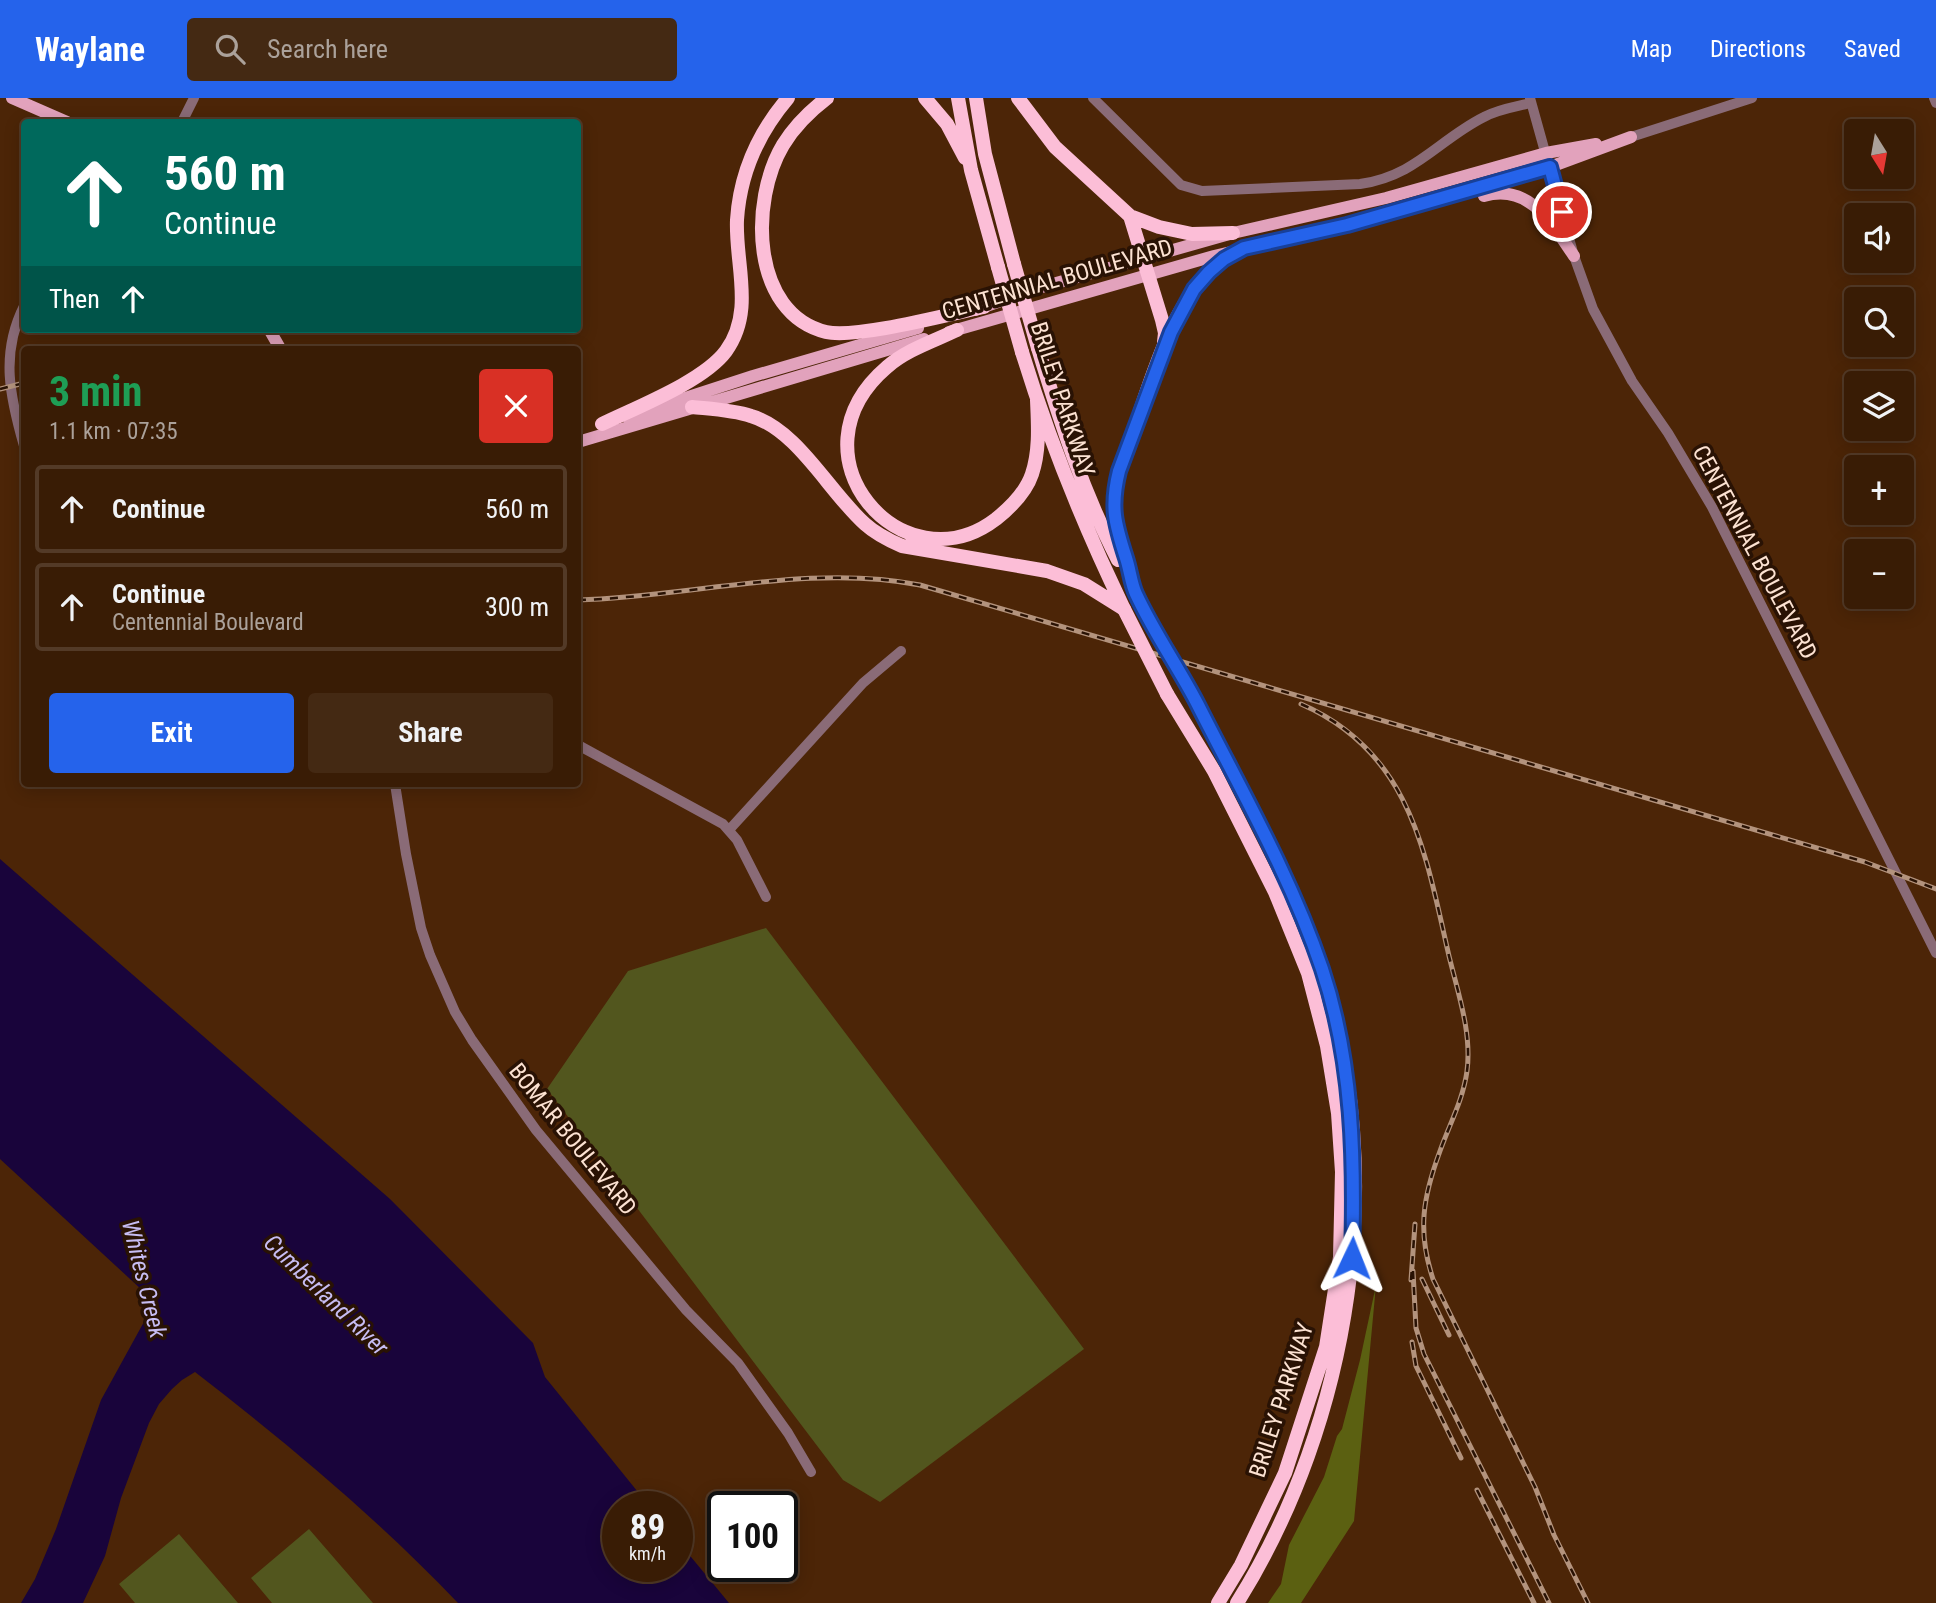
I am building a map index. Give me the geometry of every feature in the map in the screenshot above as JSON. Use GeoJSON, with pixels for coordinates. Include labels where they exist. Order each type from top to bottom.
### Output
{"type":"FeatureCollection","features":[{"type":"Feature","properties":{"kind":"highway"},"geometry":{"type":"LineString","coordinates":[[602,424],[687,383],[726,352],[738,328],[742,305],[737,219],[744,180],[755,146],[775,113],[788,98]]}},
{"type":"Feature","properties":{"kind":"highway"},"geometry":{"type":"LineString","coordinates":[[827,98],[799,124],[783,146],[764,194],[762,216],[765,259],[779,296],[791,312],[809,326],[829,332],[887,326],[984,307]]}},
{"type":"Feature","properties":{"kind":"highway"},"geometry":{"type":"LineString","coordinates":[[925,98],[947,124],[971,170]]}},
{"type":"Feature","properties":{"kind":"highway","name":"BRILEY PARKWAY"},"geometry":{"type":"LineString","coordinates":[[958,98],[971,170],[1022,352],[1074,502],[1167,694],[1214,771],[1275,892],[1308,973],[1327,1046],[1334,1086],[1342,1172],[1340,1257],[1326,1347],[1285,1473],[1241,1565],[1218,1603]]}},
{"type":"Feature","properties":{"kind":"highway","name":"BRILEY PARKWAY"},"geometry":{"type":"LineString","coordinates":[[976,98],[985,154],[1014,264],[1068,444],[1090,503],[1148,617],[1196,702],[1299,906],[1323,972],[1340,1041],[1350,1108],[1355,1188],[1352,1258],[1345,1320],[1304,1472],[1257,1570],[1237,1603]]}},
{"type":"Feature","properties":{"kind":"highway"},"geometry":{"type":"LineString","coordinates":[[1018,98],[1055,147],[1130,216],[1159,228],[1192,234],[1233,233]]}},
{"type":"Feature","properties":{"kind":"highway"},"geometry":{"type":"LineString","coordinates":[[1130,216],[1165,333],[1163,351]]}},
{"type":"Feature","properties":{"kind":"highway"},"geometry":{"type":"LineString","coordinates":[[1135,592],[1113,512],[1114,491],[1163,351],[1194,289],[1224,259],[1244,248]]}},
{"type":"Feature","properties":{"kind":"highway"},"geometry":{"type":"LineString","coordinates":[[957,330],[889,365],[869,384],[857,402],[847,431],[846,452],[860,493],[875,511],[892,525],[911,533],[932,537],[954,537],[990,523],[1019,498],[1032,476],[1036,454],[1037,400]]}},
{"type":"Feature","properties":{"kind":"highway"},"geometry":{"type":"LineString","coordinates":[[692,407],[753,416],[774,428],[801,452],[847,506],[882,537],[902,546],[1047,571],[1084,584],[1124,609]]}},
{"type":"Feature","properties":{"kind":"main road"},"geometry":{"type":"LineString","coordinates":[[12,98],[60,119]]}},
{"type":"Feature","properties":{"kind":"main road","name":"CENTENNIAL BOULEVARD"},"geometry":{"type":"LineString","coordinates":[[581,432],[1035,289],[1233,233],[1387,198],[1546,153],[1631,137]]}},
{"type":"Feature","properties":{"kind":"main road","name":"CENTENNIAL BOULEVARD"},"geometry":{"type":"LineString","coordinates":[[581,441],[1148,275],[1244,248],[1347,225],[1550,167],[1631,137]]}},
{"type":"Feature","properties":{"kind":"main road"},"geometry":{"type":"LineString","coordinates":[[1347,225],[1394,221],[1497,192],[1521,198],[1539,209],[1574,256]]}},
{"type":"Feature","properties":{"kind":"street"},"geometry":{"type":"LineString","coordinates":[[184,119],[194,98]]}},
{"type":"Feature","properties":{"kind":"street"},"geometry":{"type":"LineString","coordinates":[[1093,98],[1181,185],[1202,191],[1360,184],[1384,180],[1407,170],[1487,115],[1530,101]]}},
{"type":"Feature","properties":{"kind":"street"},"geometry":{"type":"LineString","coordinates":[[1631,137],[1752,98]]}},
{"type":"Feature","properties":{"kind":"street","name":"CENTENNIAL BOULEVARD"},"geometry":{"type":"LineString","coordinates":[[1530,101],[1574,256],[1593,309],[1632,381],[1668,433],[1712,507],[1936,953]]}},
{"type":"Feature","properties":{"kind":"street"},"geometry":{"type":"LineString","coordinates":[[21,311],[14,324],[8,370],[12,401],[21,435]]}},
{"type":"Feature","properties":{"kind":"street"},"geometry":{"type":"LineString","coordinates":[[729,830],[863,683],[901,651]]}},
{"type":"Feature","properties":{"kind":"street"},"geometry":{"type":"LineString","coordinates":[[581,747],[712,817],[729,830],[742,848],[766,897]]}},
{"type":"Feature","properties":{"kind":"street","name":"BOMAR BOULEVARD"},"geometry":{"type":"LineString","coordinates":[[395,787],[421,928],[455,1012],[536,1130],[686,1310],[737,1363],[788,1433],[811,1472]]}},
{"type":"Feature","properties":{"kind":"green space"},"geometry":{"type":"Polygon","coordinates":[[[766,928],[1084,1349],[880,1502],[843,1480],[547,1089],[628,971],[766,928]]]}},
{"type":"Feature","properties":{"kind":"green space"},"geometry":{"type":"Polygon","coordinates":[[[309,1529],[373,1603],[272,1603],[251,1578],[309,1529]]]}},
{"type":"Feature","properties":{"kind":"green space"},"geometry":{"type":"Polygon","coordinates":[[[179,1534],[238,1603],[135,1603],[119,1584],[179,1534]]]}},
{"type":"Feature","properties":{"kind":"shaded area"},"geometry":{"type":"Polygon","coordinates":[[[1376,1285],[1354,1521],[1301,1603],[1268,1603],[1281,1584],[1289,1545],[1324,1477],[1337,1436],[1342,1429],[1376,1285]]]}},
{"type":"Feature","properties":{"kind":"water"},"geometry":{"type":"Polygon","coordinates":[[[0,859],[390,1199],[533,1343],[545,1377],[637,1491],[602,1491],[602,1582],[693,1582],[693,1559],[707,1576],[707,1582],[712,1582],[729,1603],[458,1603],[396,1541],[331,1483],[195,1372],[172,1389],[159,1404],[149,1423],[121,1498],[105,1556],[83,1603],[21,1603],[35,1579],[56,1529],[101,1400],[145,1320],[142,1290],[0,1159],[0,859]]]}},
{"type":"Feature","properties":{"kind":"railway"},"geometry":{"type":"LineString","coordinates":[[0,389],[21,384]]}},
{"type":"Feature","properties":{"kind":"railway"},"geometry":{"type":"LineString","coordinates":[[581,600],[793,579],[878,579],[920,585],[1865,862],[1936,889]]}},
{"type":"Feature","properties":{"kind":"railway"},"geometry":{"type":"LineString","coordinates":[[1301,704],[1338,724],[1367,749],[1390,777],[1421,843],[1468,1042],[1467,1071],[1462,1092],[1434,1168],[1426,1199],[1424,1230],[1428,1262],[1433,1279],[1535,1487],[1554,1535],[1588,1603]]}},
{"type":"Feature","properties":{"kind":"railway"},"geometry":{"type":"LineString","coordinates":[[1411,1280],[1415,1224]]}},
{"type":"Feature","properties":{"kind":"railway"},"geometry":{"type":"LineString","coordinates":[[1413,1271],[1416,1328],[1424,1354],[1549,1603]]}},
{"type":"Feature","properties":{"kind":"railway"},"geometry":{"type":"LineString","coordinates":[[1422,1279],[1449,1335]]}},
{"type":"Feature","properties":{"kind":"railway"},"geometry":{"type":"LineString","coordinates":[[1412,1342],[1416,1366],[1461,1458]]}},
{"type":"Feature","properties":{"kind":"railway"},"geometry":{"type":"LineString","coordinates":[[1477,1490],[1534,1603]]}},
{"type":"Feature","properties":{"kind":"route"},"geometry":{"type":"LineString","coordinates":[[1352,1258],[1355,1188],[1350,1108],[1340,1041],[1323,972],[1299,906],[1196,702],[1135,592],[1113,512],[1114,491],[1171,332],[1194,289],[1224,259],[1244,248],[1347,225],[1550,167],[1562,212]]}},
{"type":"Feature","properties":{"kind":"water label","name":"Whites Creek"},"geometry":{"type":"Point","coordinates":[144,1279]}},
{"type":"Feature","properties":{"kind":"water label","name":"Cumberland River"},"geometry":{"type":"Point","coordinates":[326,1295]}}]}
